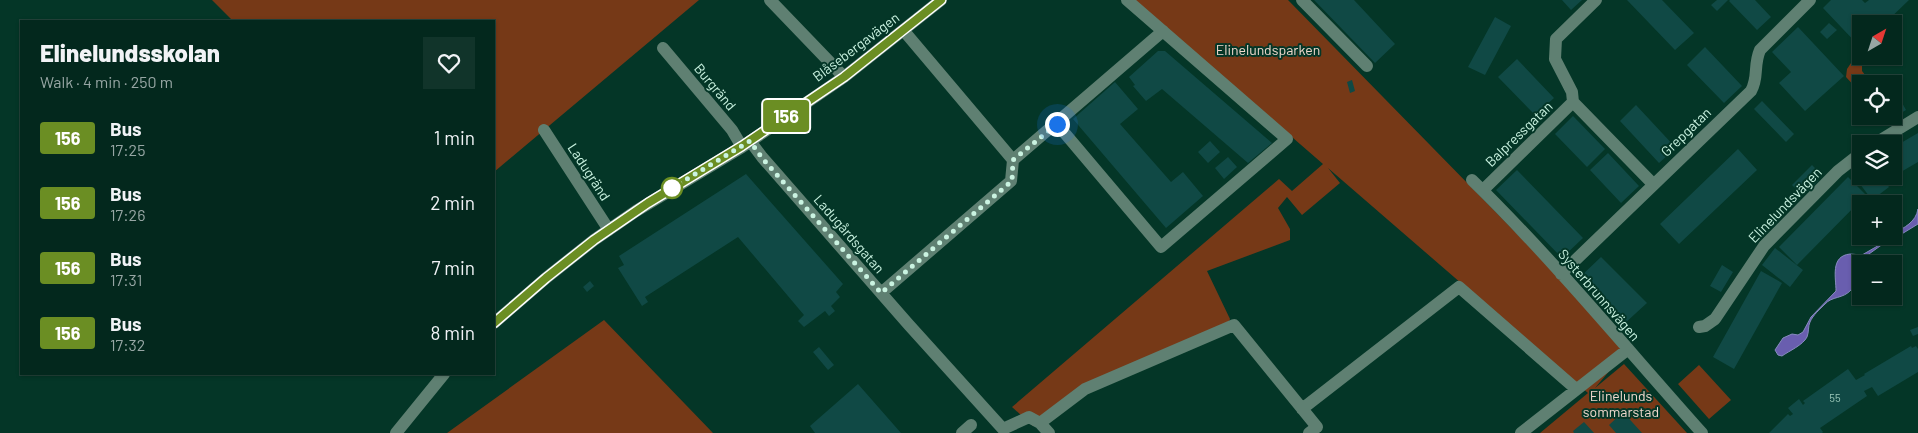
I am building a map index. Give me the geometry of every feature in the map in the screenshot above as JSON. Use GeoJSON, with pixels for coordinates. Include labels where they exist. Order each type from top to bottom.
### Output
{"type":"FeatureCollection","features":[{"type":"Feature","properties":{"kind":"street"},"geometry":{"type":"LineString","coordinates":[[770,0],[844,77]]}},
{"type":"Feature","properties":{"kind":"street"},"geometry":{"type":"LineString","coordinates":[[1057,124],[1161,247],[1287,139],[1128,0]]}},
{"type":"Feature","properties":{"kind":"street"},"geometry":{"type":"LineString","coordinates":[[1302,0],[1367,66]]}},
{"type":"Feature","properties":{"kind":"street","name":"Balpressgatan"},"geometry":{"type":"LineString","coordinates":[[1482,190],[1573,102],[1572,92],[1555,59],[1556,39],[1596,0]]}},
{"type":"Feature","properties":{"kind":"street","name":"Grepgatan"},"geometry":{"type":"LineString","coordinates":[[1561,274],[1751,91],[1756,83],[1755,61],[1760,50],[1810,0]]}},
{"type":"Feature","properties":{"kind":"street","name":"Blåsebergavägen"},"geometry":{"type":"LineString","coordinates":[[495,322],[546,278],[609,230],[665,193],[746,144],[844,77],[904,31],[936,2]]}},
{"type":"Feature","properties":{"kind":"street"},"geometry":{"type":"LineString","coordinates":[[881,293],[1012,181],[1013,160],[904,31]]}},
{"type":"Feature","properties":{"kind":"street"},"geometry":{"type":"LineString","coordinates":[[1013,160],[1163,31]]}},
{"type":"Feature","properties":{"kind":"street","name":"Burgränd"},"geometry":{"type":"LineString","coordinates":[[663,48],[746,144]]}},
{"type":"Feature","properties":{"kind":"street"},"geometry":{"type":"LineString","coordinates":[[1573,102],[1653,184]]}},
{"type":"Feature","properties":{"kind":"street"},"geometry":{"type":"LineString","coordinates":[[1889,135],[1918,117]]}},
{"type":"Feature","properties":{"kind":"street","name":"Ladugränd"},"geometry":{"type":"LineString","coordinates":[[544,130],[609,230]]}},
{"type":"Feature","properties":{"kind":"street","name":"Ladugårdsgatan"},"geometry":{"type":"LineString","coordinates":[[746,144],[762,158],[1004,429],[1029,417],[1044,428]]}},
{"type":"Feature","properties":{"kind":"street","name":"Elinelundsvägen"},"geometry":{"type":"LineString","coordinates":[[1699,327],[1715,320],[1764,246],[1838,171],[1852,160]]}},
{"type":"Feature","properties":{"kind":"street","name":"Systerbrunnsvägen"},"geometry":{"type":"LineString","coordinates":[[1472,180],[1561,274],[1702,433]]}},
{"type":"Feature","properties":{"kind":"street"},"geometry":{"type":"LineString","coordinates":[[1302,409],[1459,287],[1576,389]]}},
{"type":"Feature","properties":{"kind":"street"},"geometry":{"type":"LineString","coordinates":[[1044,428],[1085,388],[1234,325],[1317,427],[1309,433]]}},
{"type":"Feature","properties":{"kind":"street"},"geometry":{"type":"LineString","coordinates":[[1521,433],[1627,350]]}},
{"type":"Feature","properties":{"kind":"street"},"geometry":{"type":"LineString","coordinates":[[396,433],[443,375]]}},
{"type":"Feature","properties":{"kind":"green space"},"geometry":{"type":"Polygon","coordinates":[[[212,0],[699,0],[495,171],[495,20],[232,20],[212,0]]]}},
{"type":"Feature","properties":{"kind":"green space","name":"Elinelundsparken"},"geometry":{"type":"Polygon","coordinates":[[[1134,0],[1288,0],[1618,337],[1627,350],[1595,388],[1624,364],[1687,433],[1540,433],[1588,393],[1328,168],[1340,183],[1302,215],[1287,197],[1278,208],[1290,229],[1290,240],[1207,271],[1230,319],[1225,331],[1132,364],[1033,426],[1012,407],[1279,179],[1292,191],[1323,164],[1134,0]]]}},
{"type":"Feature","properties":{"kind":"green space"},"geometry":{"type":"Polygon","coordinates":[[[1852,62],[1852,65],[1862,65],[1862,71],[1865,75],[1852,75],[1852,84],[1846,77],[1847,69],[1852,62]]]}},
{"type":"Feature","properties":{"kind":"green space"},"geometry":{"type":"Polygon","coordinates":[[[604,320],[713,433],[447,433],[604,320]]]}},
{"type":"Feature","properties":{"kind":"green space"},"geometry":{"type":"Polygon","coordinates":[[[1699,365],[1731,400],[1709,419],[1678,384],[1699,365]]]}},
{"type":"Feature","properties":{"kind":"shaded area"},"geometry":{"type":"Polygon","coordinates":[[[1918,209],[1918,224],[1902,234],[1902,229],[1915,218],[1918,209]]]}},
{"type":"Feature","properties":{"kind":"shaded area"},"geometry":{"type":"Polygon","coordinates":[[[1879,245],[1881,245],[1868,255],[1862,255],[1879,245]]]}},
{"type":"Feature","properties":{"kind":"shaded area"},"geometry":{"type":"Polygon","coordinates":[[[1850,254],[1862,255],[1852,255],[1852,289],[1845,295],[1828,301],[1817,312],[1810,322],[1808,335],[1805,340],[1782,356],[1778,355],[1775,350],[1783,338],[1803,332],[1811,317],[1836,291],[1835,274],[1837,263],[1839,259],[1850,254]]]}},
{"type":"Feature","properties":{"kind":"building"},"geometry":{"type":"Polygon","coordinates":[[[1314,0],[1354,0],[1395,44],[1375,63],[1314,0]]]}},
{"type":"Feature","properties":{"kind":"building"},"geometry":{"type":"Polygon","coordinates":[[[1562,0],[1582,0],[1571,10],[1562,0]]]}},
{"type":"Feature","properties":{"kind":"building"},"geometry":{"type":"Polygon","coordinates":[[[1627,0],[1662,0],[1694,33],[1675,50],[1627,0]]]}},
{"type":"Feature","properties":{"kind":"building"},"geometry":{"type":"Polygon","coordinates":[[[1717,0],[1728,0],[1717,11],[1711,5],[1717,0]]]}},
{"type":"Feature","properties":{"kind":"building"},"geometry":{"type":"Polygon","coordinates":[[[1730,0],[1755,0],[1771,17],[1757,30],[1730,0]]]}},
{"type":"Feature","properties":{"kind":"building"},"geometry":{"type":"Polygon","coordinates":[[[1831,0],[1862,0],[1865,3],[1869,0],[1909,0],[1893,15],[1852,15],[1852,39],[1823,8],[1831,0]]]}},
{"type":"Feature","properties":{"kind":"building"},"geometry":{"type":"Polygon","coordinates":[[[1495,17],[1511,26],[1485,75],[1468,67],[1495,17]]]}},
{"type":"Feature","properties":{"kind":"building"},"geometry":{"type":"Polygon","coordinates":[[[1829,23],[1837,30],[1827,39],[1820,32],[1829,23]]]}},
{"type":"Feature","properties":{"kind":"building"},"geometry":{"type":"Polygon","coordinates":[[[1798,27],[1844,76],[1805,111],[1779,83],[1791,72],[1772,52],[1798,27]]]}},
{"type":"Feature","properties":{"kind":"building"},"geometry":{"type":"Polygon","coordinates":[[[1705,47],[1742,86],[1724,103],[1687,65],[1705,47]]]}},
{"type":"Feature","properties":{"kind":"building"},"geometry":{"type":"Polygon","coordinates":[[[1158,51],[1165,51],[1272,143],[1248,163],[1162,89],[1146,101],[1133,86],[1135,85],[1129,77],[1158,51]]]}},
{"type":"Feature","properties":{"kind":"building"},"geometry":{"type":"Polygon","coordinates":[[[1517,59],[1554,98],[1535,115],[1498,77],[1517,59]]]}},
{"type":"Feature","properties":{"kind":"building"},"geometry":{"type":"Polygon","coordinates":[[[1352,80],[1355,91],[1350,93],[1347,82],[1352,80]]]}},
{"type":"Feature","properties":{"kind":"building"},"geometry":{"type":"Polygon","coordinates":[[[1115,82],[1138,109],[1120,124],[1171,182],[1183,172],[1203,196],[1166,228],[1073,119],[1115,82]]]}},
{"type":"Feature","properties":{"kind":"building"},"geometry":{"type":"Polygon","coordinates":[[[1762,101],[1794,134],[1786,142],[1754,109],[1762,101]]]}},
{"type":"Feature","properties":{"kind":"building"},"geometry":{"type":"Polygon","coordinates":[[[1902,103],[1906,110],[1902,112],[1902,103]]]}},
{"type":"Feature","properties":{"kind":"building"},"geometry":{"type":"Polygon","coordinates":[[[1636,105],[1676,148],[1659,163],[1620,121],[1636,105]]]}},
{"type":"Feature","properties":{"kind":"building"},"geometry":{"type":"Polygon","coordinates":[[[1573,116],[1605,149],[1587,167],[1555,134],[1573,116]]]}},
{"type":"Feature","properties":{"kind":"building"},"geometry":{"type":"Polygon","coordinates":[[[1918,133],[1918,162],[1902,171],[1902,142],[1918,133]]]}},
{"type":"Feature","properties":{"kind":"building"},"geometry":{"type":"Polygon","coordinates":[[[1210,141],[1220,152],[1208,163],[1198,152],[1210,141]]]}},
{"type":"Feature","properties":{"kind":"building"},"geometry":{"type":"Polygon","coordinates":[[[1738,149],[1757,170],[1679,244],[1660,224],[1738,149]]]}},
{"type":"Feature","properties":{"kind":"building"},"geometry":{"type":"Polygon","coordinates":[[[1608,153],[1639,186],[1621,203],[1590,170],[1608,153]]]}},
{"type":"Feature","properties":{"kind":"building"},"geometry":{"type":"Polygon","coordinates":[[[1228,157],[1237,167],[1224,179],[1215,168],[1228,157]]]}},
{"type":"Feature","properties":{"kind":"building"},"geometry":{"type":"Polygon","coordinates":[[[1812,165],[1821,174],[1816,179],[1818,181],[1808,191],[1806,189],[1801,194],[1792,185],[1812,165]]]}},
{"type":"Feature","properties":{"kind":"building"},"geometry":{"type":"Polygon","coordinates":[[[1517,170],[1583,238],[1562,258],[1496,190],[1517,170]]]}},
{"type":"Feature","properties":{"kind":"building"},"geometry":{"type":"Polygon","coordinates":[[[746,174],[843,284],[836,292],[840,297],[831,306],[835,311],[829,316],[825,311],[804,327],[798,321],[804,315],[738,237],[645,297],[648,302],[642,306],[618,268],[624,265],[619,256],[746,174]]]}},
{"type":"Feature","properties":{"kind":"building"},"geometry":{"type":"Polygon","coordinates":[[[1848,177],[1852,181],[1852,185],[1856,185],[1866,195],[1852,195],[1852,209],[1797,265],[1779,247],[1848,177]]]}},
{"type":"Feature","properties":{"kind":"building"},"geometry":{"type":"Polygon","coordinates":[[[1861,185],[1888,185],[1889,187],[1879,195],[1868,195],[1861,185]]]}},
{"type":"Feature","properties":{"kind":"building"},"geometry":{"type":"Polygon","coordinates":[[[1775,248],[1803,270],[1790,287],[1762,265],[1775,248]]]}},
{"type":"Feature","properties":{"kind":"building"},"geometry":{"type":"Polygon","coordinates":[[[1601,257],[1647,303],[1624,324],[1580,277],[1601,257]]]}},
{"type":"Feature","properties":{"kind":"building"},"geometry":{"type":"Polygon","coordinates":[[[1722,265],[1733,272],[1721,292],[1710,286],[1722,265]]]}},
{"type":"Feature","properties":{"kind":"building"},"geometry":{"type":"Polygon","coordinates":[[[1761,271],[1782,283],[1734,369],[1713,357],[1761,271]]]}},
{"type":"Feature","properties":{"kind":"building"},"geometry":{"type":"Polygon","coordinates":[[[590,281],[594,286],[587,292],[583,287],[590,281]]]}},
{"type":"Feature","properties":{"kind":"building"},"geometry":{"type":"Polygon","coordinates":[[[1918,327],[1918,334],[1913,336],[1910,330],[1918,327]]]}},
{"type":"Feature","properties":{"kind":"building"},"geometry":{"type":"Polygon","coordinates":[[[1911,346],[1912,348],[1916,346],[1918,349],[1918,372],[1878,396],[1872,387],[1864,391],[1867,396],[1820,428],[1822,433],[1769,433],[1788,414],[1790,416],[1793,414],[1788,408],[1799,399],[1803,405],[1805,403],[1803,401],[1848,369],[1856,380],[1911,346]]]}},
{"type":"Feature","properties":{"kind":"building"},"geometry":{"type":"Polygon","coordinates":[[[819,347],[834,365],[828,370],[813,352],[819,347]]]}},
{"type":"Feature","properties":{"kind":"building"},"geometry":{"type":"Polygon","coordinates":[[[858,384],[901,433],[815,433],[810,426],[858,384]]]}},
{"type":"Feature","properties":{"kind":"building"},"geometry":{"type":"Polygon","coordinates":[[[1623,412],[1642,433],[1616,433],[1609,425],[1623,412]]]}},
{"type":"Feature","properties":{"kind":"building"},"geometry":{"type":"Polygon","coordinates":[[[1584,422],[1594,433],[1574,433],[1573,431],[1584,422]]]}},
{"type":"Feature","properties":{"kind":"bus line","name":"156"},"geometry":{"type":"LineString","coordinates":[[495,322],[594,240],[648,203],[727,156],[844,77],[941,0]]}},
{"type":"Feature","properties":{"kind":"route"},"geometry":{"type":"LineString","coordinates":[[672,188],[750,141],[762,158],[881,293],[1012,181],[1013,160],[1057,124]]}},
{"type":"Feature","properties":{"kind":"park label","name":"Elinelunds sommarstad"},"geometry":{"type":"Point","coordinates":[1621,404]}}]}
